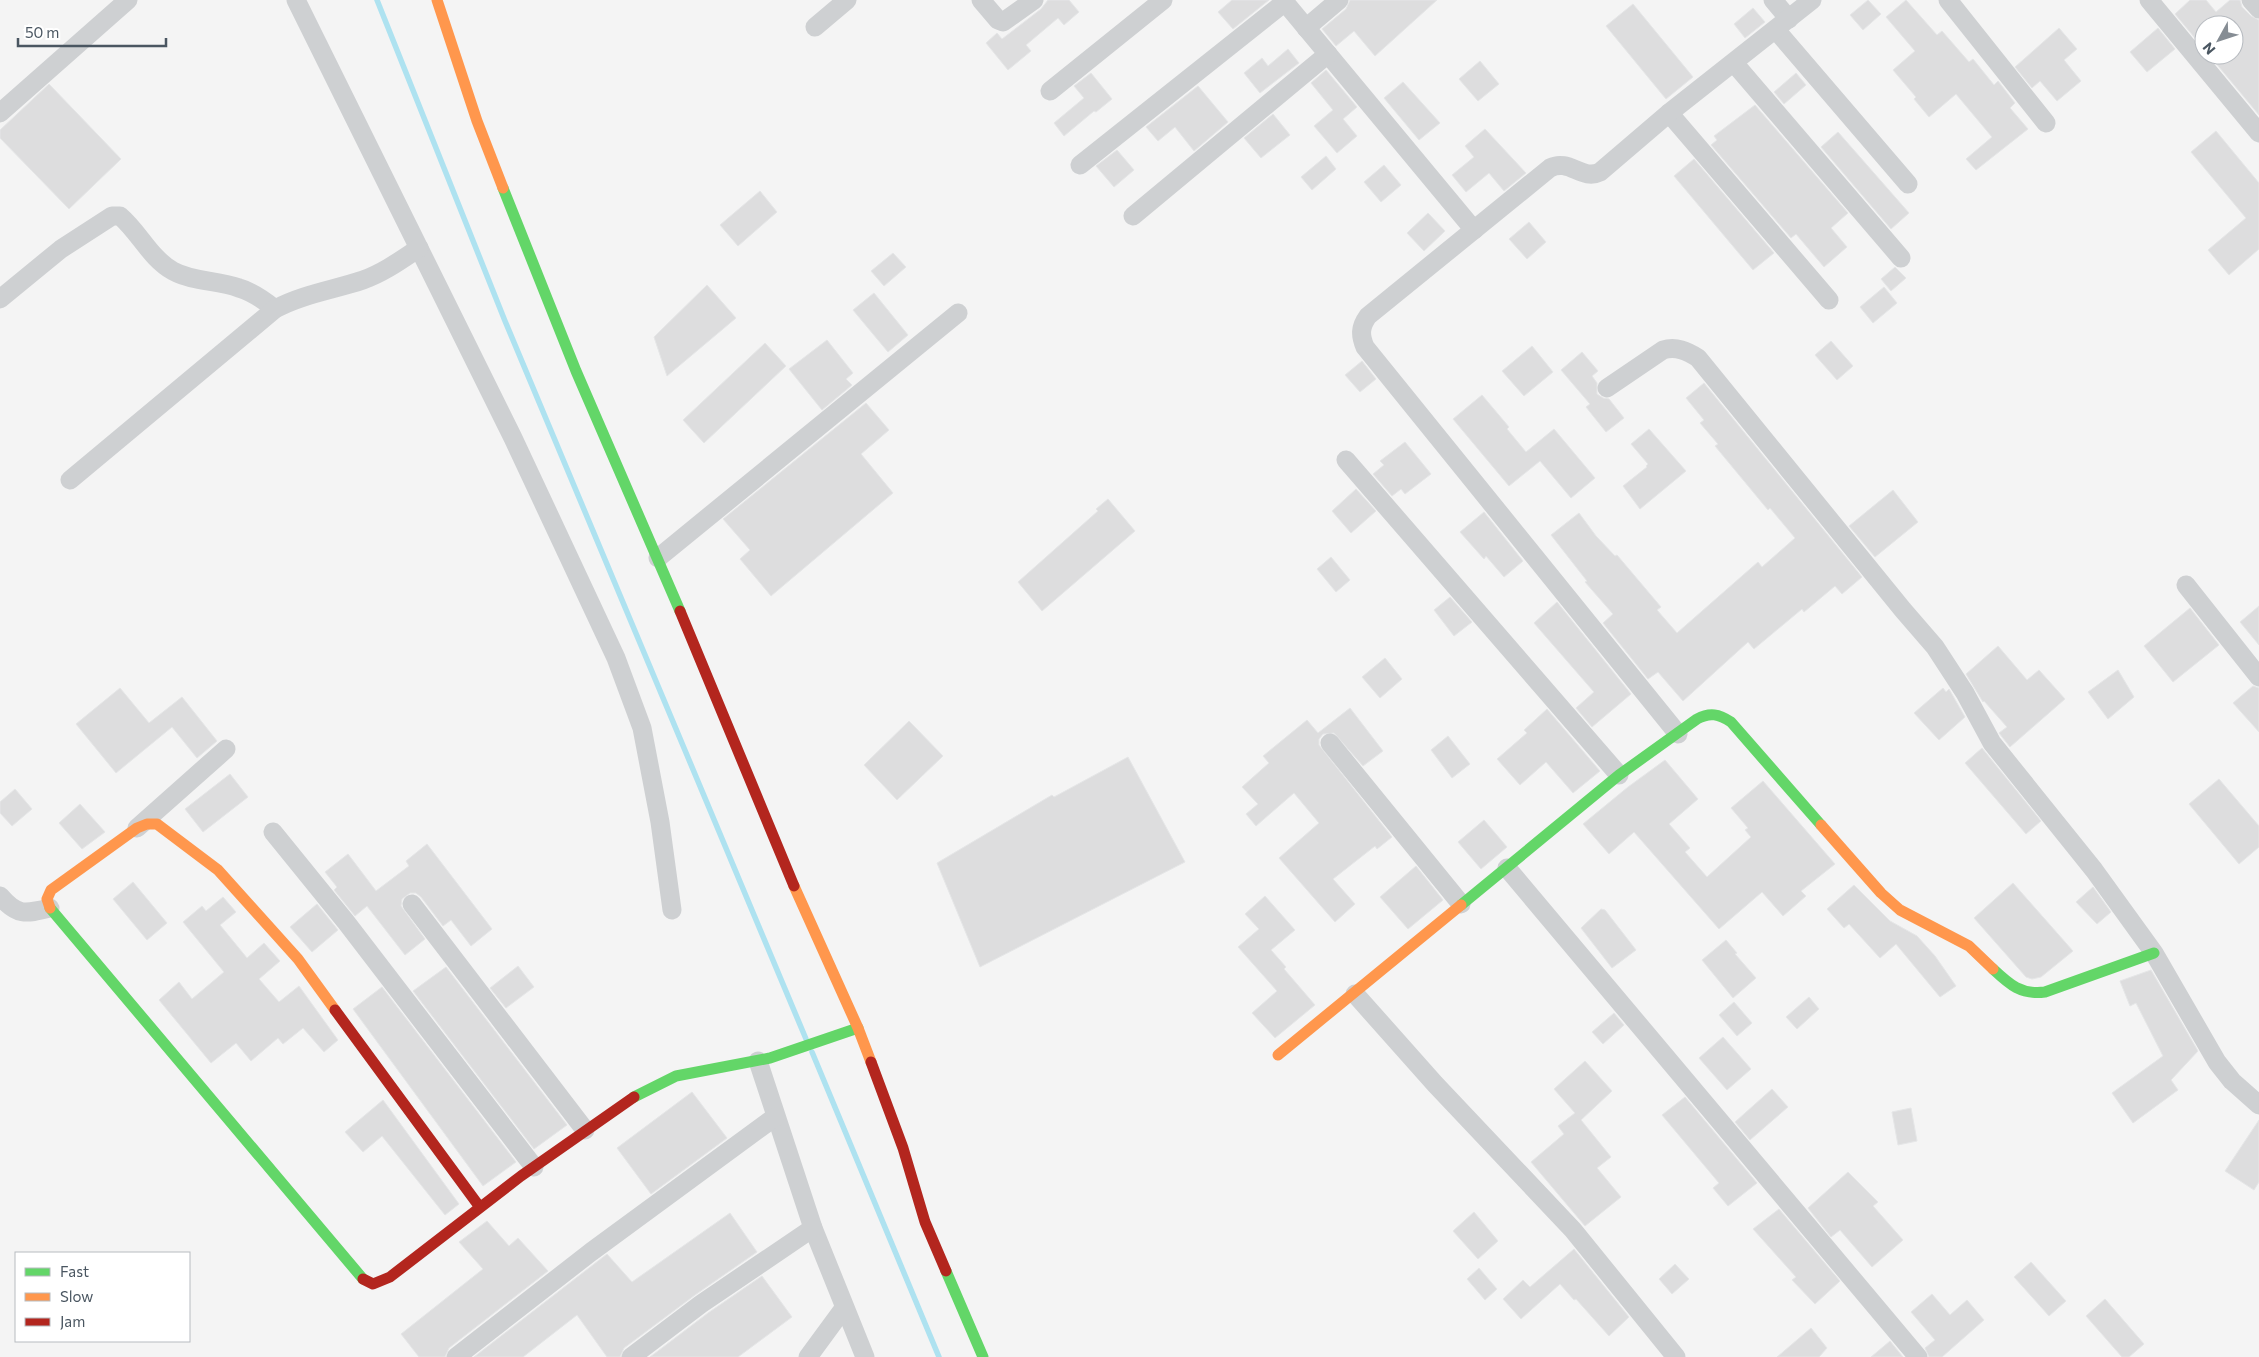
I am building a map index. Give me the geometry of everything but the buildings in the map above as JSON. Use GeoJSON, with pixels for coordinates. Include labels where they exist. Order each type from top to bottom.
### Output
{"type":"FeatureCollection","features":[{"type":"Feature","properties":{"kind":"street"},"geometry":{"type":"LineString","coordinates":[[0,113],[128,0]]}},
{"type":"Feature","properties":{"kind":"street"},"geometry":{"type":"LineString","coordinates":[[296,0],[513,438],[616,658],[642,728],[660,822],[672,910]]}},
{"type":"Feature","properties":{"kind":"street"},"geometry":{"type":"LineString","coordinates":[[438,0],[477,120],[572,361],[658,558],[803,908],[858,1028],[903,1148],[925,1222],[983,1357]]}},
{"type":"Feature","properties":{"kind":"street"},"geometry":{"type":"LineString","coordinates":[[815,27],[847,0]]}},
{"type":"Feature","properties":{"kind":"street"},"geometry":{"type":"LineString","coordinates":[[981,0],[998,20],[1003,22],[1034,0]]}},
{"type":"Feature","properties":{"kind":"street"},"geometry":{"type":"LineString","coordinates":[[1050,91],[1163,0]]}},
{"type":"Feature","properties":{"kind":"street"},"geometry":{"type":"LineString","coordinates":[[1306,28],[1339,0]]}},
{"type":"Feature","properties":{"kind":"street"},"geometry":{"type":"LineString","coordinates":[[1773,0],[1782,25],[1908,184]]}},
{"type":"Feature","properties":{"kind":"street"},"geometry":{"type":"LineString","coordinates":[[1678,734],[1611,649],[1469,478],[1365,347],[1361,338],[1364,323],[1368,316],[1556,165],[1568,166],[1587,175],[1600,172],[1669,113],[1812,0]]}},
{"type":"Feature","properties":{"kind":"street"},"geometry":{"type":"LineString","coordinates":[[1948,0],[2046,123]]}},
{"type":"Feature","properties":{"kind":"street"},"geometry":{"type":"LineString","coordinates":[[2251,0],[2259,9]]}},
{"type":"Feature","properties":{"kind":"street"},"geometry":{"type":"LineString","coordinates":[[1080,165],[1284,1],[1474,230]]}},
{"type":"Feature","properties":{"kind":"street"},"geometry":{"type":"LineString","coordinates":[[2158,3],[2259,133]]}},
{"type":"Feature","properties":{"kind":"street"},"geometry":{"type":"LineString","coordinates":[[1133,216],[1328,54]]}},
{"type":"Feature","properties":{"kind":"street"},"geometry":{"type":"LineString","coordinates":[[1734,63],[1901,258]]}},
{"type":"Feature","properties":{"kind":"street"},"geometry":{"type":"LineString","coordinates":[[1669,113],[1830,300]]}},
{"type":"Feature","properties":{"kind":"street"},"geometry":{"type":"LineString","coordinates":[[0,300],[61,249],[112,216],[120,216],[160,263],[174,272],[239,288],[260,297],[275,309]]}},
{"type":"Feature","properties":{"kind":"street"},"geometry":{"type":"LineString","coordinates":[[70,480],[275,309],[293,300],[363,280],[389,268],[419,248]]}},
{"type":"Feature","properties":{"kind":"street"},"geometry":{"type":"LineString","coordinates":[[658,558],[958,313]]}},
{"type":"Feature","properties":{"kind":"street"},"geometry":{"type":"LineString","coordinates":[[1607,388],[1663,350],[1673,347],[1698,358],[1903,610],[1936,647],[1961,686],[1992,743],[2094,870],[2154,953],[2217,1062],[2232,1081],[2259,1105]]}},
{"type":"Feature","properties":{"kind":"street"},"geometry":{"type":"LineString","coordinates":[[1346,460],[1618,775]]}},
{"type":"Feature","properties":{"kind":"street"},"geometry":{"type":"LineString","coordinates":[[2186,585],[2259,677]]}},
{"type":"Feature","properties":{"kind":"street"},"geometry":{"type":"LineString","coordinates":[[1278,1055],[1355,994],[1618,775],[1705,714],[1713,713],[1721,715],[1731,722],[1881,893],[1911,918],[1969,946],[2005,981],[2018,990],[2031,994],[2045,992],[2154,953]]}},
{"type":"Feature","properties":{"kind":"street"},"geometry":{"type":"LineString","coordinates":[[1330,743],[1461,904]]}},
{"type":"Feature","properties":{"kind":"street"},"geometry":{"type":"LineString","coordinates":[[226,750],[137,828],[51,890],[47,900],[50,908],[358,1276],[367,1284],[380,1282],[390,1276],[479,1206],[630,1099],[663,1080],[706,1067],[758,1061],[815,1044],[858,1028]]}},
{"type":"Feature","properties":{"kind":"street"},"geometry":{"type":"LineString","coordinates":[[137,828],[147,824],[157,824],[218,870],[298,959],[479,1206]]}},
{"type":"Feature","properties":{"kind":"street"},"geometry":{"type":"LineString","coordinates":[[273,832],[346,922],[534,1167]]}},
{"type":"Feature","properties":{"kind":"street"},"geometry":{"type":"LineString","coordinates":[[1507,868],[1918,1357]]}},
{"type":"Feature","properties":{"kind":"street"},"geometry":{"type":"LineString","coordinates":[[0,896],[18,912],[28,913],[50,908]]}},
{"type":"Feature","properties":{"kind":"street"},"geometry":{"type":"LineString","coordinates":[[412,904],[585,1130]]}},
{"type":"Feature","properties":{"kind":"street"},"geometry":{"type":"LineString","coordinates":[[1355,994],[1435,1084],[1573,1230],[1676,1357]]}},
{"type":"Feature","properties":{"kind":"street"},"geometry":{"type":"LineString","coordinates":[[758,1061],[812,1228],[865,1357]]}},
{"type":"Feature","properties":{"kind":"street"},"geometry":{"type":"LineString","coordinates":[[456,1357],[591,1252],[775,1117]]}},
{"type":"Feature","properties":{"kind":"street"},"geometry":{"type":"LineString","coordinates":[[631,1357],[700,1304],[812,1228]]}},
{"type":"Feature","properties":{"kind":"street"},"geometry":{"type":"LineString","coordinates":[[808,1357],[844,1308]]}},
{"type":"Feature","properties":{"kind":"waterway"},"geometry":{"type":"LineString","coordinates":[[377,0],[505,321],[806,1039]]}},
{"type":"Feature","properties":{"kind":"waterway"},"geometry":{"type":"LineString","coordinates":[[812,1052],[939,1357]]}},
{"type":"Feature","properties":{"kind":"traffic: fast"},"geometry":{"type":"LineString","coordinates":[[503,188],[576,371],[680,611]]}},
{"type":"Feature","properties":{"kind":"traffic: fast"},"geometry":{"type":"LineString","coordinates":[[1461,905],[1619,775],[1697,719],[1706,715],[1722,717],[1731,722],[1821,825]]}},
{"type":"Feature","properties":{"kind":"traffic: fast"},"geometry":{"type":"LineString","coordinates":[[50,908],[363,1279]]}},
{"type":"Feature","properties":{"kind":"traffic: fast"},"geometry":{"type":"LineString","coordinates":[[1993,969],[2016,988],[2037,993],[2045,992],[2154,953]]}},
{"type":"Feature","properties":{"kind":"traffic: fast"},"geometry":{"type":"LineString","coordinates":[[634,1097],[676,1076],[770,1058],[858,1028]]}},
{"type":"Feature","properties":{"kind":"traffic: fast"},"geometry":{"type":"LineString","coordinates":[[946,1271],[983,1357]]}},
{"type":"Feature","properties":{"kind":"traffic: slow"},"geometry":{"type":"LineString","coordinates":[[437,0],[477,121],[503,188]]}},
{"type":"Feature","properties":{"kind":"traffic: slow"},"geometry":{"type":"LineString","coordinates":[[50,908],[47,899],[51,890],[137,828],[147,824],[157,824],[218,870],[298,959],[335,1010]]}},
{"type":"Feature","properties":{"kind":"traffic: slow"},"geometry":{"type":"LineString","coordinates":[[1821,825],[1881,893],[1900,910],[1969,946],[1993,969]]}},
{"type":"Feature","properties":{"kind":"traffic: slow"},"geometry":{"type":"LineString","coordinates":[[794,886],[858,1028],[871,1062]]}},
{"type":"Feature","properties":{"kind":"traffic: slow"},"geometry":{"type":"LineString","coordinates":[[1278,1055],[1461,905]]}},
{"type":"Feature","properties":{"kind":"traffic: jam"},"geometry":{"type":"LineString","coordinates":[[680,611],[794,886]]}},
{"type":"Feature","properties":{"kind":"traffic: jam"},"geometry":{"type":"LineString","coordinates":[[335,1010],[479,1206]]}},
{"type":"Feature","properties":{"kind":"traffic: jam"},"geometry":{"type":"LineString","coordinates":[[871,1062],[903,1148],[925,1222],[946,1271]]}},
{"type":"Feature","properties":{"kind":"traffic: jam"},"geometry":{"type":"LineString","coordinates":[[363,1279],[373,1284],[390,1277],[521,1176],[634,1097]]}}]}
